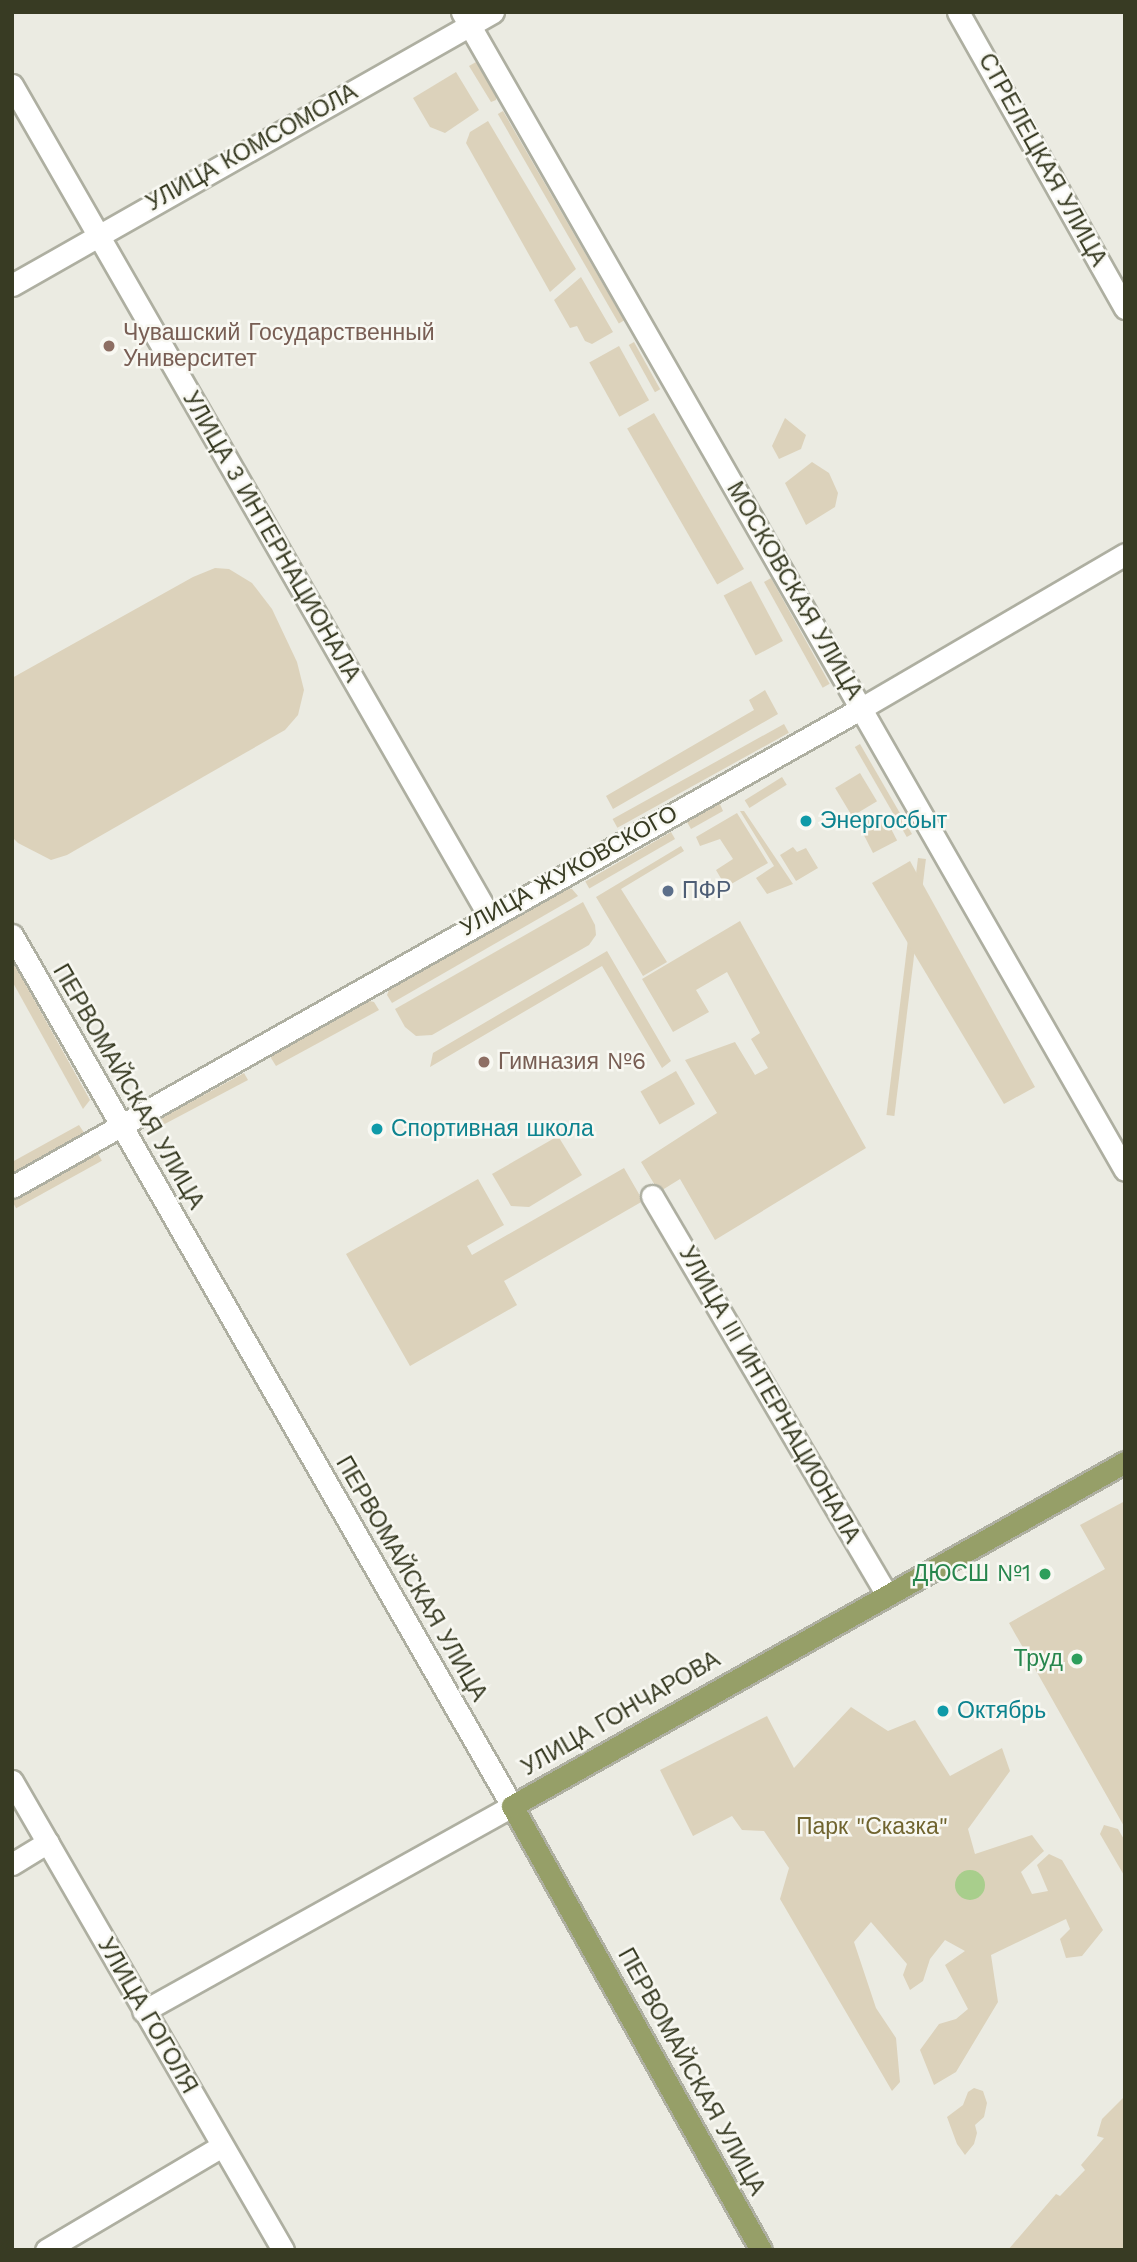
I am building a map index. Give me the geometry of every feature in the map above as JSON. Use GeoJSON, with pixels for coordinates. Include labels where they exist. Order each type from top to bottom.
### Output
{"type":"FeatureCollection","features":[{"type":"Feature","properties":{"kind":"main road","name":"УЛИЦА ГОНЧАРОВА"},"geometry":{"type":"LineString","coordinates":[[512,1806],[886,1593],[1125,1462]]}},
{"type":"Feature","properties":{"kind":"main road","name":"ПЕРВОМАЙСКАЯ УЛИЦА"},"geometry":{"type":"LineString","coordinates":[[512,1806],[761,2250]]}},
{"type":"Feature","properties":{"kind":"street","name":"УЛИЦА КОМСОМОЛА"},"geometry":{"type":"LineString","coordinates":[[12,285],[466,19],[493,12]]}},
{"type":"Feature","properties":{"kind":"street","name":"СТРЕЛЕЦКАЯ УЛИЦА"},"geometry":{"type":"LineString","coordinates":[[958,12],[1125,308]]}},
{"type":"Feature","properties":{"kind":"street","name":"МОСКОВСКАЯ УЛИЦА"},"geometry":{"type":"LineString","coordinates":[[466,19],[1125,1170]]}},
{"type":"Feature","properties":{"kind":"street","name":"УЛИЦА 3 ИНТЕРНАЦИОНАЛА"},"geometry":{"type":"LineString","coordinates":[[12,85],[489,916]]}},
{"type":"Feature","properties":{"kind":"street","name":"УЛИЦА ЖУКОВСКОГО"},"geometry":{"type":"LineString","coordinates":[[12,1187],[860,709],[1125,554]]}},
{"type":"Feature","properties":{"kind":"street","name":"ПЕРВОМАЙСКАЯ УЛИЦА"},"geometry":{"type":"LineString","coordinates":[[12,935],[512,1806]]}},
{"type":"Feature","properties":{"kind":"street","name":"УЛИЦА III ИНТЕРНАЦИОНАЛА"},"geometry":{"type":"LineString","coordinates":[[652,1196],[886,1593]]}},
{"type":"Feature","properties":{"kind":"street","name":"УЛИЦА ГОГОЛЯ"},"geometry":{"type":"LineString","coordinates":[[12,1781],[283,2250]]}},
{"type":"Feature","properties":{"kind":"street","name":"УЛИЦА ГОНЧАРОВА"},"geometry":{"type":"LineString","coordinates":[[143,2011],[512,1806]]}},
{"type":"Feature","properties":{"kind":"street"},"geometry":{"type":"LineString","coordinates":[[12,1864],[48,1842]]}},
{"type":"Feature","properties":{"kind":"street"},"geometry":{"type":"LineString","coordinates":[[46,2250],[222,2146]]}},
{"type":"Feature","properties":{"kind":"green space"},"geometry":{"type":"Polygon","coordinates":[[[476,62],[497,93],[496,100],[491,102],[469,66],[476,62]]]}},
{"type":"Feature","properties":{"kind":"green space"},"geometry":{"type":"Polygon","coordinates":[[[456,72],[479,110],[445,133],[430,127],[413,98],[456,72]]]}},
{"type":"Feature","properties":{"kind":"green space"},"geometry":{"type":"Polygon","coordinates":[[[503,111],[624,321],[619,324],[498,114],[503,111]]]}},
{"type":"Feature","properties":{"kind":"green space"},"geometry":{"type":"Polygon","coordinates":[[[488,121],[576,269],[550,292],[466,143],[470,132],[488,121]]]}},
{"type":"Feature","properties":{"kind":"green space"},"geometry":{"type":"Polygon","coordinates":[[[581,277],[613,332],[592,344],[585,341],[577,326],[570,328],[554,300],[581,277]]]}},
{"type":"Feature","properties":{"kind":"green space"},"geometry":{"type":"Polygon","coordinates":[[[634,342],[660,389],[655,392],[629,345],[634,342]]]}},
{"type":"Feature","properties":{"kind":"green space"},"geometry":{"type":"Polygon","coordinates":[[[619,346],[649,400],[619,417],[589,362],[619,346]]]}},
{"type":"Feature","properties":{"kind":"green space"},"geometry":{"type":"Polygon","coordinates":[[[654,413],[744,569],[717,584],[627,429],[654,413]]]}},
{"type":"Feature","properties":{"kind":"green space"},"geometry":{"type":"Polygon","coordinates":[[[785,418],[806,435],[801,449],[779,459],[772,446],[785,418]]]}},
{"type":"Feature","properties":{"kind":"green space"},"geometry":{"type":"Polygon","coordinates":[[[812,462],[829,473],[838,493],[835,507],[806,525],[785,483],[812,462]]]}},
{"type":"Feature","properties":{"kind":"green space"},"geometry":{"type":"Polygon","coordinates":[[[215,568],[229,569],[252,583],[272,609],[297,662],[304,690],[298,715],[285,730],[67,855],[51,860],[18,843],[12,837],[12,678],[193,577],[215,568]]]}},
{"type":"Feature","properties":{"kind":"green space"},"geometry":{"type":"Polygon","coordinates":[[[771,578],[830,684],[823,688],[764,582],[771,578]]]}},
{"type":"Feature","properties":{"kind":"green space"},"geometry":{"type":"Polygon","coordinates":[[[751,581],[783,641],[756,656],[724,596],[751,581]]]}},
{"type":"Feature","properties":{"kind":"green space"},"geometry":{"type":"Polygon","coordinates":[[[765,690],[778,714],[613,809],[606,796],[754,710],[749,700],[765,690]]]}},
{"type":"Feature","properties":{"kind":"green space"},"geometry":{"type":"Polygon","coordinates":[[[784,724],[789,733],[617,828],[613,819],[784,724]]]}},
{"type":"Feature","properties":{"kind":"green space"},"geometry":{"type":"Polygon","coordinates":[[[860,744],[912,834],[907,837],[855,747],[860,744]]]}},
{"type":"Feature","properties":{"kind":"green space"},"geometry":{"type":"Polygon","coordinates":[[[860,773],[877,801],[852,816],[835,788],[860,773]]]}},
{"type":"Feature","properties":{"kind":"green space"},"geometry":{"type":"Polygon","coordinates":[[[782,777],[787,785],[749,808],[745,800],[782,777]]]}},
{"type":"Feature","properties":{"kind":"green space"},"geometry":{"type":"Polygon","coordinates":[[[719,802],[723,811],[691,829],[687,822],[719,802]]]}},
{"type":"Feature","properties":{"kind":"green space"},"geometry":{"type":"Polygon","coordinates":[[[740,811],[744,811],[793,884],[767,894],[756,878],[774,866],[740,811]]]}},
{"type":"Feature","properties":{"kind":"green space"},"geometry":{"type":"Polygon","coordinates":[[[737,813],[768,863],[726,887],[716,870],[733,859],[720,839],[700,846],[696,837],[737,813]]]}},
{"type":"Feature","properties":{"kind":"green space"},"geometry":{"type":"Polygon","coordinates":[[[883,813],[897,841],[873,853],[859,825],[883,813]]]}},
{"type":"Feature","properties":{"kind":"green space"},"geometry":{"type":"Polygon","coordinates":[[[671,832],[675,839],[589,888],[585,881],[671,832]]]}},
{"type":"Feature","properties":{"kind":"green space"},"geometry":{"type":"Polygon","coordinates":[[[681,846],[684,851],[621,889],[667,962],[643,976],[596,897],[681,846]]]}},
{"type":"Feature","properties":{"kind":"green space"},"geometry":{"type":"Polygon","coordinates":[[[793,847],[797,852],[806,848],[818,868],[796,881],[780,855],[793,847]]]}},
{"type":"Feature","properties":{"kind":"green space"},"geometry":{"type":"Polygon","coordinates":[[[918,858],[926,859],[894,1116],[886,1115],[918,858]]]}},
{"type":"Feature","properties":{"kind":"green space"},"geometry":{"type":"Polygon","coordinates":[[[910,861],[1035,1087],[1004,1104],[872,883],[910,861]]]}},
{"type":"Feature","properties":{"kind":"green space"},"geometry":{"type":"Polygon","coordinates":[[[561,888],[572,889],[578,896],[392,1003],[387,995],[391,985],[561,888]]]}},
{"type":"Feature","properties":{"kind":"green space"},"geometry":{"type":"Polygon","coordinates":[[[583,902],[595,925],[596,935],[589,945],[432,1035],[416,1036],[405,1027],[395,1009],[583,902]]]}},
{"type":"Feature","properties":{"kind":"green space"},"geometry":{"type":"Polygon","coordinates":[[[740,921],[866,1148],[715,1240],[680,1179],[659,1192],[641,1162],[717,1113],[685,1060],[735,1042],[755,1075],[768,1068],[751,1039],[760,1033],[727,972],[696,990],[709,1012],[673,1032],[642,979],[740,921]]]}},
{"type":"Feature","properties":{"kind":"green space"},"geometry":{"type":"Polygon","coordinates":[[[607,951],[671,1061],[662,1068],[602,966],[430,1067],[433,1053],[607,951]]]}},
{"type":"Feature","properties":{"kind":"green space"},"geometry":{"type":"Polygon","coordinates":[[[12,960],[90,1100],[83,1109],[12,981],[12,960]]]}},
{"type":"Feature","properties":{"kind":"green space"},"geometry":{"type":"Polygon","coordinates":[[[365,1000],[374,1002],[379,1010],[276,1066],[271,1058],[273,1051],[365,1000]]]}},
{"type":"Feature","properties":{"kind":"green space"},"geometry":{"type":"Polygon","coordinates":[[[676,1071],[695,1104],[659,1124],[640,1092],[676,1071]]]}},
{"type":"Feature","properties":{"kind":"green space"},"geometry":{"type":"Polygon","coordinates":[[[244,1073],[248,1080],[159,1127],[156,1121],[244,1073]]]}},
{"type":"Feature","properties":{"kind":"green space"},"geometry":{"type":"Polygon","coordinates":[[[79,1125],[85,1134],[12,1176],[12,1162],[79,1125]]]}},
{"type":"Feature","properties":{"kind":"green space"},"geometry":{"type":"Polygon","coordinates":[[[558,1136],[582,1175],[529,1207],[511,1206],[492,1174],[558,1136]]]}},
{"type":"Feature","properties":{"kind":"green space"},"geometry":{"type":"Polygon","coordinates":[[[97,1152],[102,1161],[16,1208],[12,1199],[97,1152]]]}},
{"type":"Feature","properties":{"kind":"green space"},"geometry":{"type":"Polygon","coordinates":[[[624,1168],[643,1201],[504,1281],[517,1305],[410,1366],[346,1254],[478,1179],[504,1225],[467,1246],[472,1255],[624,1168]]]}},
{"type":"Feature","properties":{"kind":"green space","name":"Труд"},"geometry":{"type":"Polygon","coordinates":[[[1125,1501],[1125,1828],[1009,1623],[1105,1569],[1080,1525],[1125,1501]]]}},
{"type":"Feature","properties":{"kind":"green space","name":"Парк \"Сказка\""},"geometry":{"type":"Polygon","coordinates":[[[851,1707],[888,1731],[915,1720],[950,1776],[1002,1748],[1010,1771],[968,1829],[975,1854],[1032,1835],[1044,1851],[1021,1872],[1032,1894],[1048,1891],[1037,1865],[1049,1854],[1062,1860],[1103,1930],[1082,1956],[1066,1958],[1060,1939],[1070,1929],[1066,1919],[991,1955],[998,2002],[956,2072],[934,2085],[920,2050],[939,2024],[956,2019],[968,2009],[945,1965],[965,1951],[945,1940],[930,1959],[923,1981],[910,1990],[903,1975],[907,1964],[871,1922],[854,1942],[876,2008],[896,2038],[900,2082],[892,2091],[780,1899],[789,1868],[764,1831],[742,1830],[732,1816],[693,1836],[660,1770],[767,1716],[794,1768],[851,1707]]]}},
{"type":"Feature","properties":{"kind":"green space"},"geometry":{"type":"Polygon","coordinates":[[[1104,1825],[1118,1829],[1125,1841],[1125,1877],[1100,1834],[1104,1825]]]}},
{"type":"Feature","properties":{"kind":"green space"},"geometry":{"type":"Polygon","coordinates":[[[974,2088],[983,2091],[987,2103],[984,2117],[975,2125],[977,2133],[974,2144],[965,2155],[957,2144],[947,2117],[963,2105],[968,2092],[974,2088]]]}},
{"type":"Feature","properties":{"kind":"green space"},"geometry":{"type":"Polygon","coordinates":[[[1125,2096],[1125,2250],[1008,2250],[1056,2194],[1060,2196],[1085,2170],[1081,2165],[1104,2138],[1097,2136],[1102,2119],[1125,2096]]]}},
{"type":"Feature","properties":{"kind":"shaded area"},"geometry":{"type":"Polygon","coordinates":[[[970,1870],[976,1871],[984,1879],[984,1891],[976,1899],[970,1900],[964,1899],[956,1891],[955,1885],[956,1879],[964,1871],[970,1870]]]}},
{"type":"Feature","properties":{"kind":"place","name":"Чувашский Государственный Университет"},"geometry":{"type":"Point","coordinates":[109,346]}},
{"type":"Feature","properties":{"kind":"place","name":"Энергосбыт"},"geometry":{"type":"Point","coordinates":[806,821]}},
{"type":"Feature","properties":{"kind":"place","name":"ПФР"},"geometry":{"type":"Point","coordinates":[668,891]}},
{"type":"Feature","properties":{"kind":"place","name":"Гимназия №6"},"geometry":{"type":"Point","coordinates":[484,1062]}},
{"type":"Feature","properties":{"kind":"place","name":"Спортивная школа"},"geometry":{"type":"Point","coordinates":[377,1129]}},
{"type":"Feature","properties":{"kind":"place","name":"ДЮСШ №1"},"geometry":{"type":"Point","coordinates":[1045,1574]}},
{"type":"Feature","properties":{"kind":"place","name":"Труд"},"geometry":{"type":"Point","coordinates":[1077,1659]}},
{"type":"Feature","properties":{"kind":"place","name":"Октябрь"},"geometry":{"type":"Point","coordinates":[943,1711]}}]}
